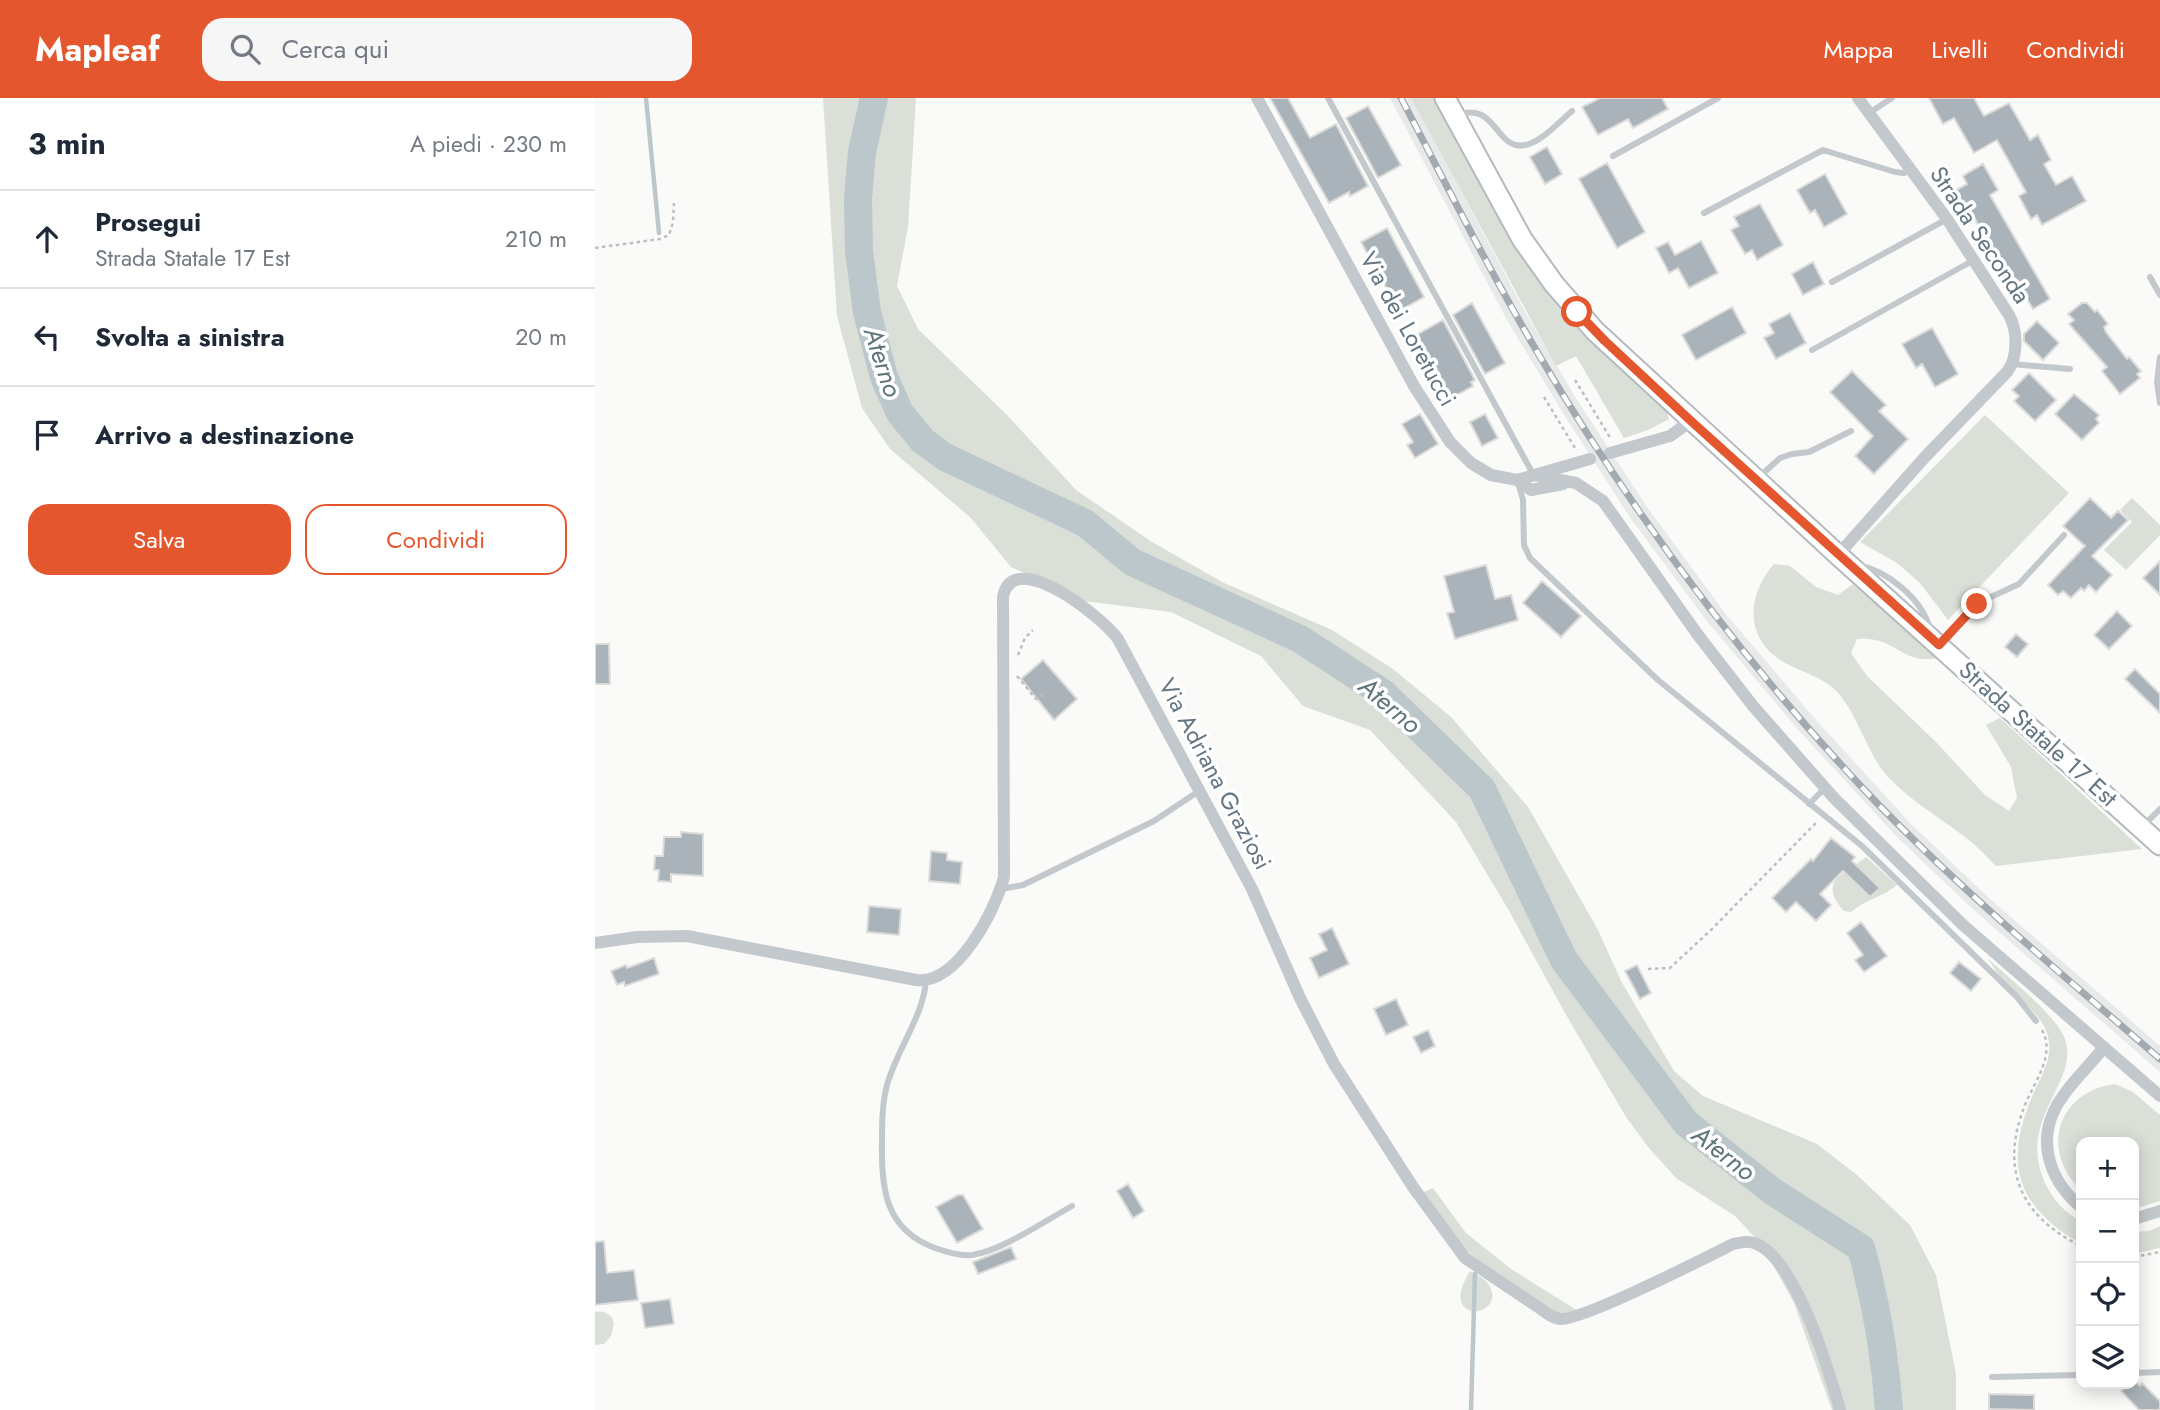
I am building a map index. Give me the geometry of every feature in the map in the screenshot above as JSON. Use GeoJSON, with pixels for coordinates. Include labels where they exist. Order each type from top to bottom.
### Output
{"type":"FeatureCollection","features":[{"type":"Feature","properties":{"kind":"main road","name":"Strada Statale 17 Est"},"geometry":{"type":"LineString","coordinates":[[1445,98],[1512,223],[1554,284],[1605,341],[2160,845]]}},
{"type":"Feature","properties":{"kind":"street","name":"Via dei Loretucci"},"geometry":{"type":"LineString","coordinates":[[1257,98],[1404,369],[1442,431],[1461,454],[1484,472],[1517,480],[1531,490],[1552,485],[1581,485]]}},
{"type":"Feature","properties":{"kind":"street","name":"Strada Seconda"},"geometry":{"type":"LineString","coordinates":[[1858,98],[1947,219],[2013,321],[2015,338],[2012,364]]}},
{"type":"Feature","properties":{"kind":"street"},"geometry":{"type":"LineString","coordinates":[[1843,559],[1925,457],[2012,364]]}},
{"type":"Feature","properties":{"kind":"street"},"geometry":{"type":"LineString","coordinates":[[1614,452],[1670,436],[1691,421]]}},
{"type":"Feature","properties":{"kind":"street"},"geometry":{"type":"LineString","coordinates":[[1517,480],[1586,460]]}},
{"type":"Feature","properties":{"kind":"street"},"geometry":{"type":"LineString","coordinates":[[1534,475],[1560,478],[1581,485],[1598,496],[1611,510],[1731,678],[1825,788],[1938,902],[2160,1096]]}},
{"type":"Feature","properties":{"kind":"street","name":"Via Adriana Graziosi"},"geometry":{"type":"LineString","coordinates":[[926,981],[935,979],[963,953],[990,914],[1001,889],[1006,857],[1002,608],[1005,588],[1013,579],[1029,579],[1063,594],[1093,613],[1107,625],[1122,646],[1252,889],[1300,998],[1334,1064],[1413,1187],[1465,1258],[1541,1310],[1560,1319],[1597,1308],[1733,1244],[1745,1241],[1755,1243],[1779,1263],[1799,1293],[1840,1410]]}},
{"type":"Feature","properties":{"kind":"street"},"geometry":{"type":"LineString","coordinates":[[595,943],[655,935],[700,937],[926,981]]}},
{"type":"Feature","properties":{"kind":"street"},"geometry":{"type":"LineString","coordinates":[[2076,1203],[2065,1193],[2055,1178],[2047,1144],[2055,1110],[2103,1047]]}},
{"type":"Feature","properties":{"kind":"street"},"geometry":{"type":"LineString","coordinates":[[2139,1217],[2160,1211]]}},
{"type":"Feature","properties":{"kind":"lane"},"geometry":{"type":"LineString","coordinates":[[1328,98],[1534,475]]}},
{"type":"Feature","properties":{"kind":"lane"},"geometry":{"type":"LineString","coordinates":[[1613,156],[1719,98]]}},
{"type":"Feature","properties":{"kind":"lane"},"geometry":{"type":"LineString","coordinates":[[1869,113],[1892,98]]}},
{"type":"Feature","properties":{"kind":"lane"},"geometry":{"type":"LineString","coordinates":[[1455,117],[1470,110],[1481,112],[1508,141],[1522,146],[1537,140],[1572,111]]}},
{"type":"Feature","properties":{"kind":"lane"},"geometry":{"type":"LineString","coordinates":[[1705,214],[1819,151],[1829,151],[1899,173],[1910,169]]}},
{"type":"Feature","properties":{"kind":"lane"},"geometry":{"type":"LineString","coordinates":[[1832,282],[1947,219]]}},
{"type":"Feature","properties":{"kind":"lane"},"geometry":{"type":"LineString","coordinates":[[1812,350],[1974,260]]}},
{"type":"Feature","properties":{"kind":"lane"},"geometry":{"type":"LineString","coordinates":[[2150,277],[2160,295]]}},
{"type":"Feature","properties":{"kind":"lane"},"geometry":{"type":"LineString","coordinates":[[2160,357],[2157,387],[2160,403]]}},
{"type":"Feature","properties":{"kind":"lane"},"geometry":{"type":"LineString","coordinates":[[2012,364],[2070,369]]}},
{"type":"Feature","properties":{"kind":"lane"},"geometry":{"type":"LineString","coordinates":[[1756,480],[1780,458],[1813,451],[1851,431]]}},
{"type":"Feature","properties":{"kind":"lane"},"geometry":{"type":"LineString","coordinates":[[1517,480],[1523,500],[1524,545],[1530,558],[1658,680],[1862,846],[2016,996],[2036,1021]]}},
{"type":"Feature","properties":{"kind":"lane"},"geometry":{"type":"LineString","coordinates":[[1935,641],[1980,602],[2019,584],[2064,535]]}},
{"type":"Feature","properties":{"kind":"lane"},"geometry":{"type":"LineString","coordinates":[[1809,804],[1825,788]]}},
{"type":"Feature","properties":{"kind":"lane"},"geometry":{"type":"LineString","coordinates":[[1001,889],[1023,885],[1154,821],[1201,790]]}},
{"type":"Feature","properties":{"kind":"lane"},"geometry":{"type":"LineString","coordinates":[[2141,828],[2160,809]]}},
{"type":"Feature","properties":{"kind":"lane"},"geometry":{"type":"LineString","coordinates":[[926,981],[923,1002],[900,1048],[884,1099],[883,1182],[885,1197],[895,1218],[909,1234],[922,1242],[947,1252],[967,1255],[995,1247],[1073,1206]]}},
{"type":"Feature","properties":{"kind":"lane"},"geometry":{"type":"LineString","coordinates":[[2139,1373],[2160,1372]]}},
{"type":"Feature","properties":{"kind":"lane"},"geometry":{"type":"LineString","coordinates":[[1992,1377],[2076,1375]]}},
{"type":"Feature","properties":{"kind":"path"},"geometry":{"type":"LineString","coordinates":[[595,248],[660,239],[669,234],[674,203]]}},
{"type":"Feature","properties":{"kind":"path"},"geometry":{"type":"LineString","coordinates":[[1575,380],[1614,452]]}},
{"type":"Feature","properties":{"kind":"path"},"geometry":{"type":"LineString","coordinates":[[1544,397],[1586,460]]}},
{"type":"Feature","properties":{"kind":"path"},"geometry":{"type":"LineString","coordinates":[[1016,659],[1025,638],[1033,630]]}},
{"type":"Feature","properties":{"kind":"path"},"geometry":{"type":"LineString","coordinates":[[1011,670],[1036,699],[1042,695]]}},
{"type":"Feature","properties":{"kind":"path"},"geometry":{"type":"LineString","coordinates":[[1648,969],[1670,968],[1824,815]]}},
{"type":"Feature","properties":{"kind":"path"},"geometry":{"type":"LineString","coordinates":[[2139,1256],[2160,1252]]}},
{"type":"Feature","properties":{"kind":"shaded area"},"geometry":{"type":"Polygon","coordinates":[[[823,98],[916,98],[908,227],[897,286],[918,329],[1007,415],[1076,490],[1152,542],[1222,582],[1332,630],[1393,669],[1451,717],[1528,807],[1598,930],[1621,981],[1674,1071],[1703,1096],[1817,1144],[1857,1175],[1910,1225],[1936,1275],[1956,1374],[1956,1410],[1832,1410],[1794,1303],[1762,1245],[1735,1216],[1676,1178],[1649,1148],[1626,1117],[1456,822],[1370,730],[1303,706],[1261,656],[1171,612],[1084,601],[1011,567],[970,517],[890,449],[862,408],[837,316],[823,98]]]}},
{"type":"Feature","properties":{"kind":"shaded area"},"geometry":{"type":"Polygon","coordinates":[[[1390,98],[1412,98],[1524,310],[1577,400],[1647,507],[1725,613],[1816,720],[1911,824],[1989,898],[2160,1046],[2160,1072],[1976,912],[1898,838],[1801,733],[1710,625],[1631,519],[1561,410],[1507,320],[1390,98]]]}},
{"type":"Feature","properties":{"kind":"shaded area"},"geometry":{"type":"Polygon","coordinates":[[[1411,98],[1440,98],[1505,222],[1664,403],[1669,419],[1624,438],[1576,356],[1556,366],[1411,98]]]}},
{"type":"Feature","properties":{"kind":"shaded area"},"geometry":{"type":"Polygon","coordinates":[[[1985,415],[2069,493],[1948,620],[1920,583],[1897,563],[1860,542],[1985,415]]]}},
{"type":"Feature","properties":{"kind":"shaded area"},"geometry":{"type":"Polygon","coordinates":[[[2132,498],[2160,525],[2160,535],[2126,570],[2104,550],[2132,522],[2120,510],[2132,498]]]}},
{"type":"Feature","properties":{"kind":"shaded area"},"geometry":{"type":"Polygon","coordinates":[[[1774,564],[1790,566],[1816,587],[1838,595],[1853,584],[1938,658],[1915,657],[1881,641],[1870,639],[1857,639],[1851,653],[1867,676],[1936,742],[1985,795],[2009,811],[2017,798],[2011,767],[1986,725],[2000,718],[2142,849],[1996,866],[1969,840],[1916,802],[1889,778],[1881,769],[1847,705],[1833,688],[1784,662],[1765,647],[1755,624],[1755,599],[1774,564]]]}},
{"type":"Feature","properties":{"kind":"shaded area"},"geometry":{"type":"Polygon","coordinates":[[[1866,857],[1897,885],[1851,912],[1844,911],[1836,900],[1833,885],[1843,873],[1866,857]]]}},
{"type":"Feature","properties":{"kind":"shaded area"},"geometry":{"type":"Polygon","coordinates":[[[1987,958],[2042,1008],[2065,1039],[2067,1055],[2064,1071],[2043,1120],[2038,1139],[2038,1160],[2052,1195],[2076,1218],[2076,1241],[2041,1214],[2021,1180],[2019,1140],[2024,1117],[2048,1059],[2049,1045],[2042,1022],[2005,984],[1987,958]]]}},
{"type":"Feature","properties":{"kind":"shaded area"},"geometry":{"type":"Polygon","coordinates":[[[2115,1084],[2133,1092],[2160,1115],[2160,1201],[2139,1207],[2139,1137],[2076,1137],[2076,1184],[2068,1175],[2058,1141],[2061,1125],[2068,1110],[2080,1098],[2095,1089],[2115,1084]]]}},
{"type":"Feature","properties":{"kind":"shaded area"},"geometry":{"type":"Polygon","coordinates":[[[1433,1188],[1466,1233],[1511,1269],[1583,1314],[1566,1319],[1507,1282],[1463,1248],[1424,1192],[1433,1188]]]}},
{"type":"Feature","properties":{"kind":"shaded area"},"geometry":{"type":"Polygon","coordinates":[[[2160,1226],[2160,1248],[2139,1253],[2139,1232],[2160,1226]]]}},
{"type":"Feature","properties":{"kind":"shaded area"},"geometry":{"type":"Polygon","coordinates":[[[1470,1271],[1487,1282],[1492,1295],[1490,1304],[1475,1311],[1466,1309],[1461,1302],[1462,1289],[1470,1271]]]}},
{"type":"Feature","properties":{"kind":"shaded area"},"geometry":{"type":"Polygon","coordinates":[[[595,1312],[607,1313],[614,1323],[611,1336],[604,1344],[595,1345],[595,1312]]]}},
{"type":"Feature","properties":{"kind":"building"},"geometry":{"type":"Polygon","coordinates":[[[1270,98],[1288,98],[1310,138],[1336,124],[1368,186],[1329,203],[1270,98]]]}},
{"type":"Feature","properties":{"kind":"building"},"geometry":{"type":"Polygon","coordinates":[[[1600,98],[1662,98],[1668,109],[1633,128],[1628,119],[1598,135],[1582,107],[1600,98]]]}},
{"type":"Feature","properties":{"kind":"building"},"geometry":{"type":"Polygon","coordinates":[[[1929,98],[1974,98],[1984,116],[2009,103],[2030,140],[2038,135],[2051,160],[2044,164],[2056,185],[2072,176],[2086,201],[2042,225],[2037,215],[2031,219],[2019,196],[2026,192],[1997,140],[1974,153],[1954,118],[1943,124],[1929,98]]]}},
{"type":"Feature","properties":{"kind":"building"},"geometry":{"type":"Polygon","coordinates":[[[1368,106],[1401,165],[1378,178],[1346,118],[1368,106]]]}},
{"type":"Feature","properties":{"kind":"building"},"geometry":{"type":"Polygon","coordinates":[[[1547,147],[1562,174],[1545,184],[1530,157],[1547,147]]]}},
{"type":"Feature","properties":{"kind":"building"},"geometry":{"type":"Polygon","coordinates":[[[1607,163],[1645,232],[1617,248],[1579,179],[1607,163]]]}},
{"type":"Feature","properties":{"kind":"building"},"geometry":{"type":"Polygon","coordinates":[[[1983,164],[1998,190],[1990,195],[2050,299],[2033,309],[2008,267],[2004,269],[1968,207],[1961,211],[1951,193],[1967,184],[1963,176],[1983,164]]]}},
{"type":"Feature","properties":{"kind":"building"},"geometry":{"type":"Polygon","coordinates":[[[1825,174],[1847,214],[1824,227],[1815,210],[1810,213],[1797,190],[1825,174]]]}},
{"type":"Feature","properties":{"kind":"building"},"geometry":{"type":"Polygon","coordinates":[[[1760,204],[1783,245],[1757,260],[1752,250],[1745,254],[1731,230],[1739,226],[1734,217],[1760,204]]]}},
{"type":"Feature","properties":{"kind":"building"},"geometry":{"type":"Polygon","coordinates":[[[1387,228],[1424,297],[1399,311],[1361,242],[1387,228]]]}},
{"type":"Feature","properties":{"kind":"building"},"geometry":{"type":"Polygon","coordinates":[[[1701,241],[1718,273],[1689,288],[1678,268],[1669,273],[1656,248],[1668,242],[1675,255],[1701,241]]]}},
{"type":"Feature","properties":{"kind":"building"},"geometry":{"type":"Polygon","coordinates":[[[1813,262],[1824,284],[1803,295],[1792,274],[1813,262]]]}},
{"type":"Feature","properties":{"kind":"building"},"geometry":{"type":"Polygon","coordinates":[[[1472,303],[1505,363],[1485,374],[1453,315],[1472,303]]]}},
{"type":"Feature","properties":{"kind":"building"},"geometry":{"type":"Polygon","coordinates":[[[2082,303],[2087,303],[2095,312],[2097,310],[2108,324],[2104,327],[2106,332],[2127,359],[2129,357],[2141,371],[2137,374],[2140,378],[2120,394],[2102,371],[2107,367],[2069,324],[2074,320],[2068,314],[2082,303]]]}},
{"type":"Feature","properties":{"kind":"building"},"geometry":{"type":"Polygon","coordinates":[[[1732,307],[1746,333],[1696,360],[1682,335],[1732,307]]]}},
{"type":"Feature","properties":{"kind":"building"},"geometry":{"type":"Polygon","coordinates":[[[1790,313],[1806,343],[1776,359],[1764,338],[1774,333],[1769,324],[1790,313]]]}},
{"type":"Feature","properties":{"kind":"building"},"geometry":{"type":"Polygon","coordinates":[[[1443,320],[1475,380],[1471,382],[1473,386],[1446,401],[1411,338],[1443,320]]]}},
{"type":"Feature","properties":{"kind":"building"},"geometry":{"type":"Polygon","coordinates":[[[2037,321],[2059,343],[2043,360],[2024,341],[2024,334],[2037,321]]]}},
{"type":"Feature","properties":{"kind":"building"},"geometry":{"type":"Polygon","coordinates":[[[1932,328],[1958,374],[1935,387],[1922,364],[1916,368],[1902,344],[1932,328]]]}},
{"type":"Feature","properties":{"kind":"building"},"geometry":{"type":"Polygon","coordinates":[[[1852,371],[1886,405],[1879,411],[1908,439],[1874,474],[1855,456],[1873,436],[1830,392],[1852,371]]]}},
{"type":"Feature","properties":{"kind":"building"},"geometry":{"type":"Polygon","coordinates":[[[2029,373],[2056,400],[2035,421],[2014,401],[2019,396],[2012,390],[2029,373]]]}},
{"type":"Feature","properties":{"kind":"building"},"geometry":{"type":"Polygon","coordinates":[[[2074,394],[2099,415],[2096,419],[2099,423],[2082,440],[2055,414],[2074,394]]]}},
{"type":"Feature","properties":{"kind":"building"},"geometry":{"type":"Polygon","coordinates":[[[1420,414],[1438,444],[1415,458],[1407,445],[1413,442],[1402,424],[1420,414]]]}},
{"type":"Feature","properties":{"kind":"building"},"geometry":{"type":"Polygon","coordinates":[[[1485,414],[1498,438],[1482,446],[1470,422],[1485,414]]]}},
{"type":"Feature","properties":{"kind":"building"},"geometry":{"type":"Polygon","coordinates":[[[2090,498],[2111,518],[2118,511],[2128,520],[2092,556],[2112,575],[2096,592],[2089,585],[2084,591],[2081,588],[2071,598],[2063,591],[2058,595],[2048,585],[2085,546],[2063,526],[2090,498]]]}},
{"type":"Feature","properties":{"kind":"building"},"geometry":{"type":"Polygon","coordinates":[[[2160,561],[2160,595],[2143,578],[2160,561]]]}},
{"type":"Feature","properties":{"kind":"building"},"geometry":{"type":"Polygon","coordinates":[[[1486,565],[1495,599],[1511,595],[1518,620],[1455,639],[1447,613],[1454,612],[1444,576],[1486,565]]]}},
{"type":"Feature","properties":{"kind":"building"},"geometry":{"type":"Polygon","coordinates":[[[1542,581],[1581,616],[1561,637],[1523,603],[1542,581]]]}},
{"type":"Feature","properties":{"kind":"building"},"geometry":{"type":"Polygon","coordinates":[[[2117,611],[2132,626],[2109,649],[2094,635],[2117,611]]]}},
{"type":"Feature","properties":{"kind":"building"},"geometry":{"type":"Polygon","coordinates":[[[2016,634],[2028,644],[2017,657],[2005,647],[2016,634]]]}},
{"type":"Feature","properties":{"kind":"building"},"geometry":{"type":"Polygon","coordinates":[[[595,644],[609,644],[610,684],[595,684],[595,644]]]}},
{"type":"Feature","properties":{"kind":"building"},"geometry":{"type":"Polygon","coordinates":[[[1043,660],[1077,699],[1054,720],[1021,679],[1043,660]]]}},
{"type":"Feature","properties":{"kind":"building"},"geometry":{"type":"Polygon","coordinates":[[[2135,669],[2160,694],[2160,713],[2125,679],[2135,669]]]}},
{"type":"Feature","properties":{"kind":"building"},"geometry":{"type":"Polygon","coordinates":[[[681,832],[703,834],[703,876],[671,874],[671,882],[658,881],[659,870],[654,870],[655,856],[663,856],[664,837],[681,837],[681,832]]]}},
{"type":"Feature","properties":{"kind":"building"},"geometry":{"type":"Polygon","coordinates":[[[1831,838],[1855,857],[1852,861],[1880,888],[1870,897],[1843,871],[1820,894],[1831,905],[1816,921],[1796,902],[1786,912],[1772,898],[1811,859],[1813,861],[1831,838]]]}},
{"type":"Feature","properties":{"kind":"building"},"geometry":{"type":"Polygon","coordinates":[[[931,851],[947,853],[947,860],[962,862],[960,884],[929,881],[931,851]]]}},
{"type":"Feature","properties":{"kind":"building"},"geometry":{"type":"Polygon","coordinates":[[[869,906],[901,909],[899,935],[867,932],[869,906]]]}},
{"type":"Feature","properties":{"kind":"building"},"geometry":{"type":"Polygon","coordinates":[[[1861,922],[1887,956],[1864,972],[1855,960],[1863,955],[1847,933],[1861,922]]]}},
{"type":"Feature","properties":{"kind":"building"},"geometry":{"type":"Polygon","coordinates":[[[1332,928],[1349,964],[1319,978],[1310,958],[1327,950],[1319,934],[1332,928]]]}},
{"type":"Feature","properties":{"kind":"building"},"geometry":{"type":"Polygon","coordinates":[[[654,958],[659,974],[625,986],[624,982],[617,985],[611,971],[654,958]]]}},
{"type":"Feature","properties":{"kind":"building"},"geometry":{"type":"Polygon","coordinates":[[[1959,962],[1981,979],[1971,991],[1950,973],[1959,962]]]}},
{"type":"Feature","properties":{"kind":"building"},"geometry":{"type":"Polygon","coordinates":[[[1637,965],[1651,993],[1640,999],[1625,971],[1637,965]]]}},
{"type":"Feature","properties":{"kind":"building"},"geometry":{"type":"Polygon","coordinates":[[[1396,999],[1408,1025],[1386,1035],[1374,1009],[1396,999]]]}},
{"type":"Feature","properties":{"kind":"building"},"geometry":{"type":"Polygon","coordinates":[[[1428,1030],[1435,1046],[1421,1053],[1413,1037],[1428,1030]]]}},
{"type":"Feature","properties":{"kind":"building"},"geometry":{"type":"Polygon","coordinates":[[[1128,1184],[1144,1211],[1133,1218],[1117,1191],[1128,1184]]]}},
{"type":"Feature","properties":{"kind":"building"},"geometry":{"type":"Polygon","coordinates":[[[963,1195],[983,1229],[957,1243],[936,1207],[963,1195]]]}},
{"type":"Feature","properties":{"kind":"building"},"geometry":{"type":"Polygon","coordinates":[[[604,1241],[607,1273],[634,1270],[638,1300],[595,1305],[595,1242],[604,1241]]]}},
{"type":"Feature","properties":{"kind":"building"},"geometry":{"type":"Polygon","coordinates":[[[1011,1247],[1016,1259],[978,1274],[973,1262],[1011,1247]]]}},
{"type":"Feature","properties":{"kind":"building"},"geometry":{"type":"Polygon","coordinates":[[[670,1299],[674,1324],[645,1328],[641,1303],[670,1299]]]}},
{"type":"Feature","properties":{"kind":"building"},"geometry":{"type":"Polygon","coordinates":[[[2142,1383],[2160,1401],[2160,1410],[2139,1410],[2121,1391],[2139,1389],[2142,1383]]]}},
{"type":"Feature","properties":{"kind":"building"},"geometry":{"type":"Polygon","coordinates":[[[1989,1394],[2034,1395],[2034,1410],[1989,1409],[1989,1394]]]}},
{"type":"Feature","properties":{"kind":"waterway"},"geometry":{"type":"LineString","coordinates":[[646,98],[659,233]]}},
{"type":"Feature","properties":{"kind":"waterway","name":"Aterno"},"geometry":{"type":"LineString","coordinates":[[874,98],[862,152],[858,199],[859,251],[867,312],[884,377],[900,413],[923,441],[945,457],[1085,523],[1132,562],[1300,639],[1383,693],[1482,789],[1564,960],[1686,1123],[1772,1191],[1861,1248],[1879,1328],[1889,1410]]}},
{"type":"Feature","properties":{"kind":"waterway"},"geometry":{"type":"LineString","coordinates":[[1471,1410],[1475,1274]]}},
{"type":"Feature","properties":{"kind":"railway"},"geometry":{"type":"LineString","coordinates":[[1401,98],[1503,292],[1575,415],[1653,531],[1737,643],[1827,750],[1909,835],[2015,933],[2160,1059]]}},
{"type":"Feature","properties":{"kind":"route"},"geometry":{"type":"LineString","coordinates":[[1577,312],[1691,421],[1939,645],[1977,604]]}}]}
